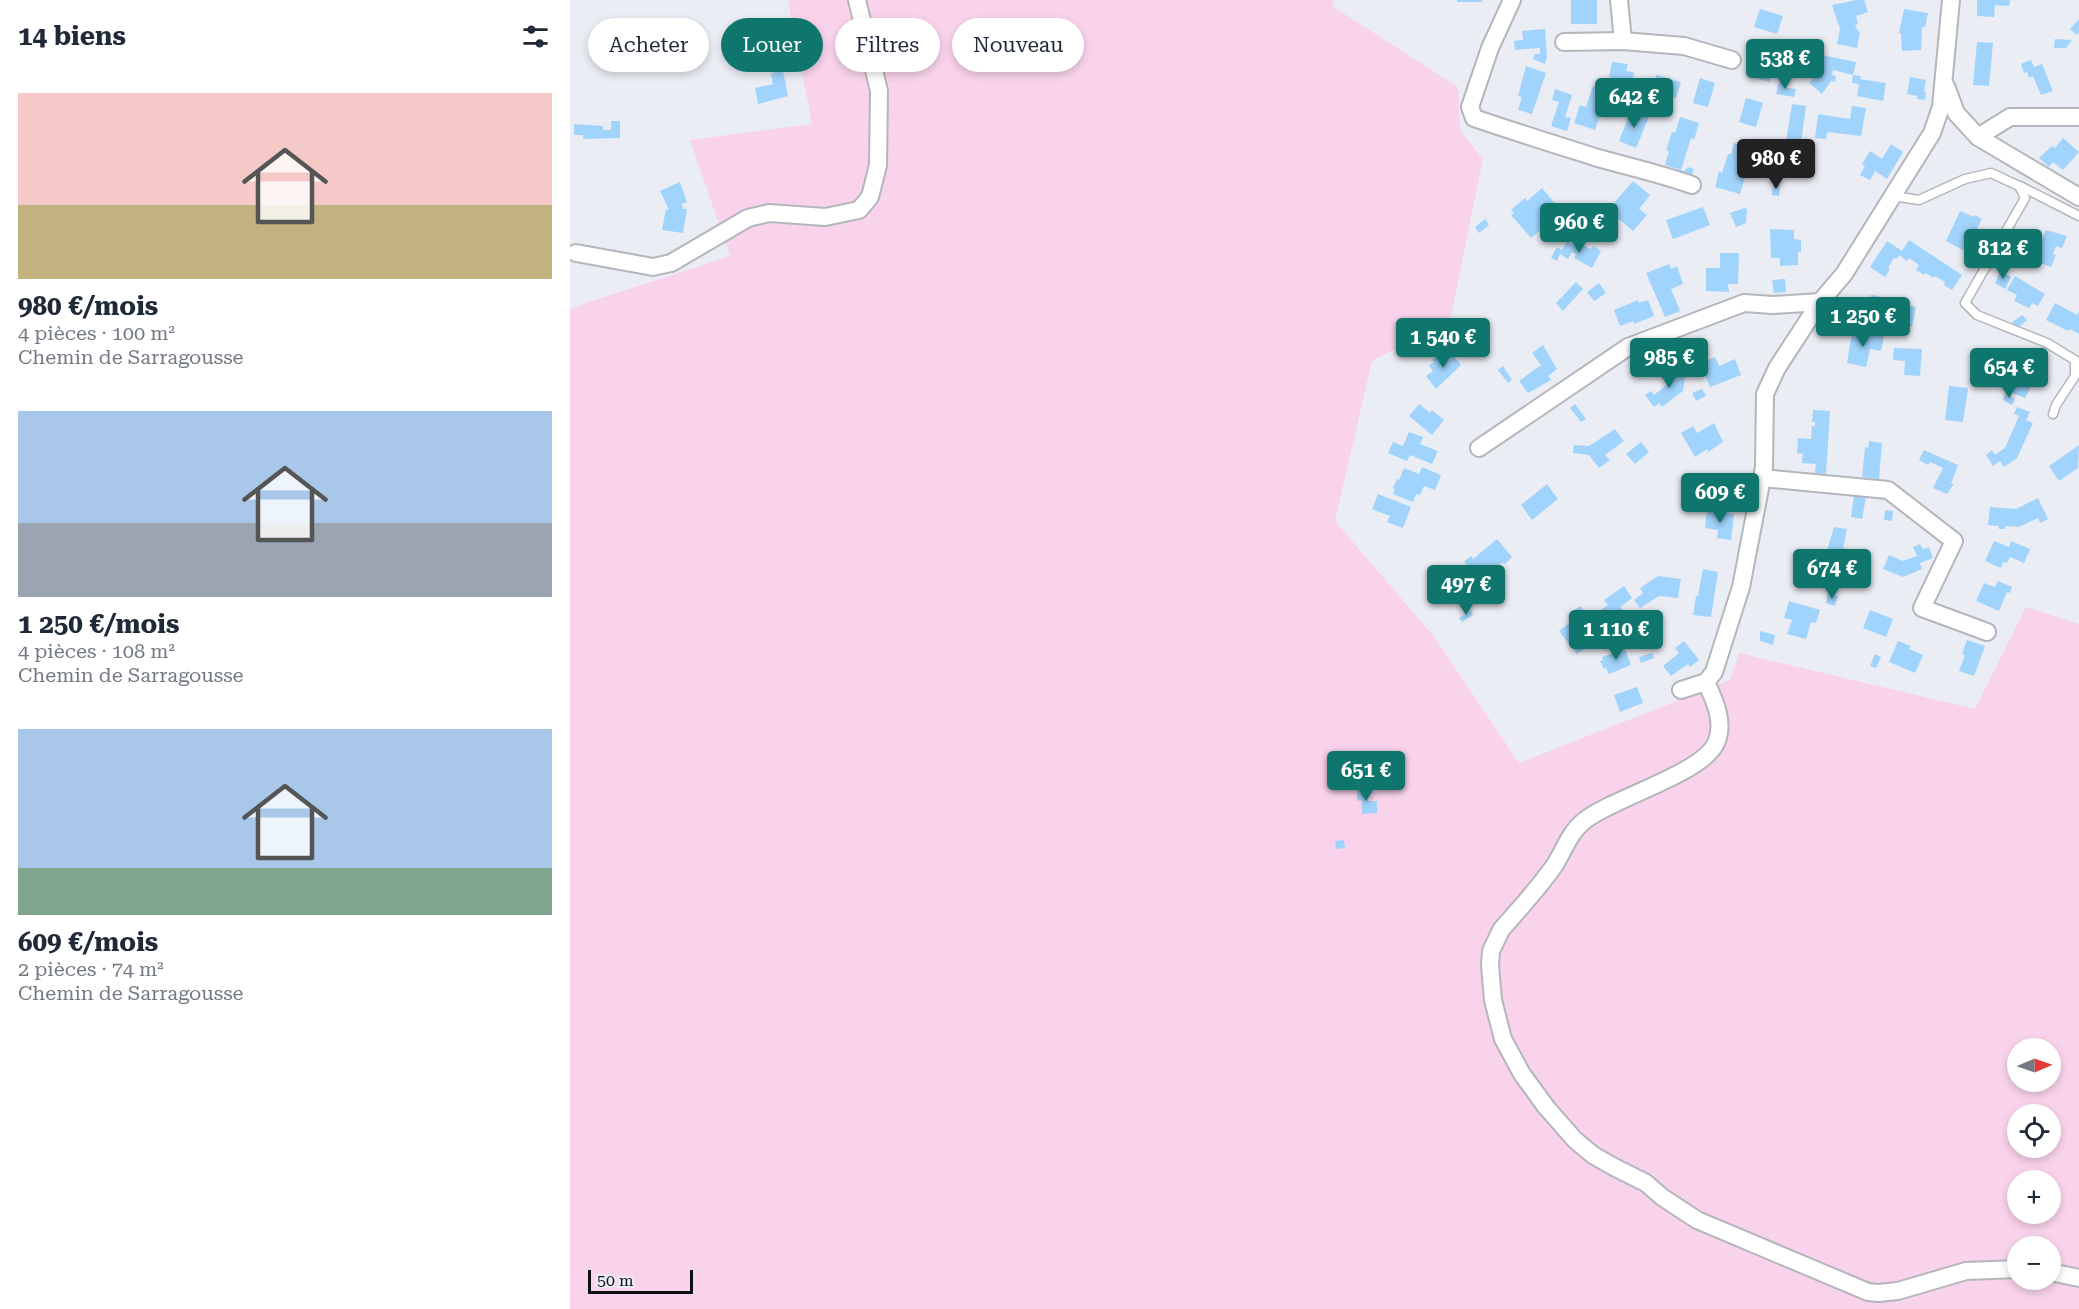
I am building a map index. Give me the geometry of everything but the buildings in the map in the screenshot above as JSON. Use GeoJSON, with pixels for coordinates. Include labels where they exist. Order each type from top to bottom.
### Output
{"type":"FeatureCollection","features":[{"type":"Feature","properties":{"kind":"street"},"geometry":{"type":"LineString","coordinates":[[576,253],[653,267],[671,263],[748,218],[769,213],[825,217],[859,210],[870,196],[878,165],[879,91],[857,0]]}},
{"type":"Feature","properties":{"kind":"street"},"geometry":{"type":"LineString","coordinates":[[1512,0],[1490,48],[1470,107],[1474,118],[1559,146],[1654,172],[1692,186]]}},
{"type":"Feature","properties":{"kind":"street"},"geometry":{"type":"LineString","coordinates":[[1619,0],[1623,40]]}},
{"type":"Feature","properties":{"kind":"street"},"geometry":{"type":"LineString","coordinates":[[1681,690],[1706,682],[1714,672],[1741,587],[1764,467],[1765,394],[1778,368],[1820,302],[1844,274],[1932,133],[1941,107],[1951,0]]}},
{"type":"Feature","properties":{"kind":"street"},"geometry":{"type":"LineString","coordinates":[[1564,42],[1623,40],[1684,46],[1732,60]]}},
{"type":"Feature","properties":{"kind":"street"},"geometry":{"type":"LineString","coordinates":[[1944,78],[1956,113],[1978,137],[2079,197]]}},
{"type":"Feature","properties":{"kind":"street"},"geometry":{"type":"LineString","coordinates":[[1978,137],[2010,117],[2079,117]]}},
{"type":"Feature","properties":{"kind":"street"},"geometry":{"type":"LineString","coordinates":[[1479,448],[1628,347],[1744,303],[1773,305],[1820,302]]}},
{"type":"Feature","properties":{"kind":"street"},"geometry":{"type":"LineString","coordinates":[[1762,478],[1888,490],[1954,541],[1922,608],[1987,632]]}},
{"type":"Feature","properties":{"kind":"street"},"geometry":{"type":"LineString","coordinates":[[1706,682],[1715,702],[1719,719],[1716,745],[1707,755],[1680,773],[1600,810],[1584,820],[1574,830],[1550,872],[1495,940],[1491,951],[1491,982],[1497,1022],[1509,1052],[1546,1107],[1583,1148],[1646,1183],[1662,1197],[1697,1220],[1774,1254],[1856,1287],[1878,1293],[1908,1288],[1966,1271],[2007,1269]]}},
{"type":"Feature","properties":{"kind":"street"},"geometry":{"type":"LineString","coordinates":[[2061,1274],[2079,1278]]}},
{"type":"Feature","properties":{"kind":"lane"},"geometry":{"type":"LineString","coordinates":[[1893,196],[1919,200],[1965,179],[1991,173],[2079,216]]}},
{"type":"Feature","properties":{"kind":"lane"},"geometry":{"type":"LineString","coordinates":[[2019,186],[2025,198],[1965,303],[1977,315],[2047,343],[2075,360],[2075,376],[2056,405],[2053,414]]}},
{"type":"Feature","properties":{"kind":"shaded area"},"geometry":{"type":"Polygon","coordinates":[[[788,0],[1335,0],[1332,6],[1458,87],[1460,130],[1483,159],[1450,321],[1372,361],[1335,521],[1435,638],[1519,763],[1730,680],[1739,653],[1975,709],[2026,607],[2079,624],[2079,1309],[570,1309],[570,310],[730,256],[690,140],[812,124],[802,72],[823,72],[823,18],[791,18],[788,0]]]}}]}
